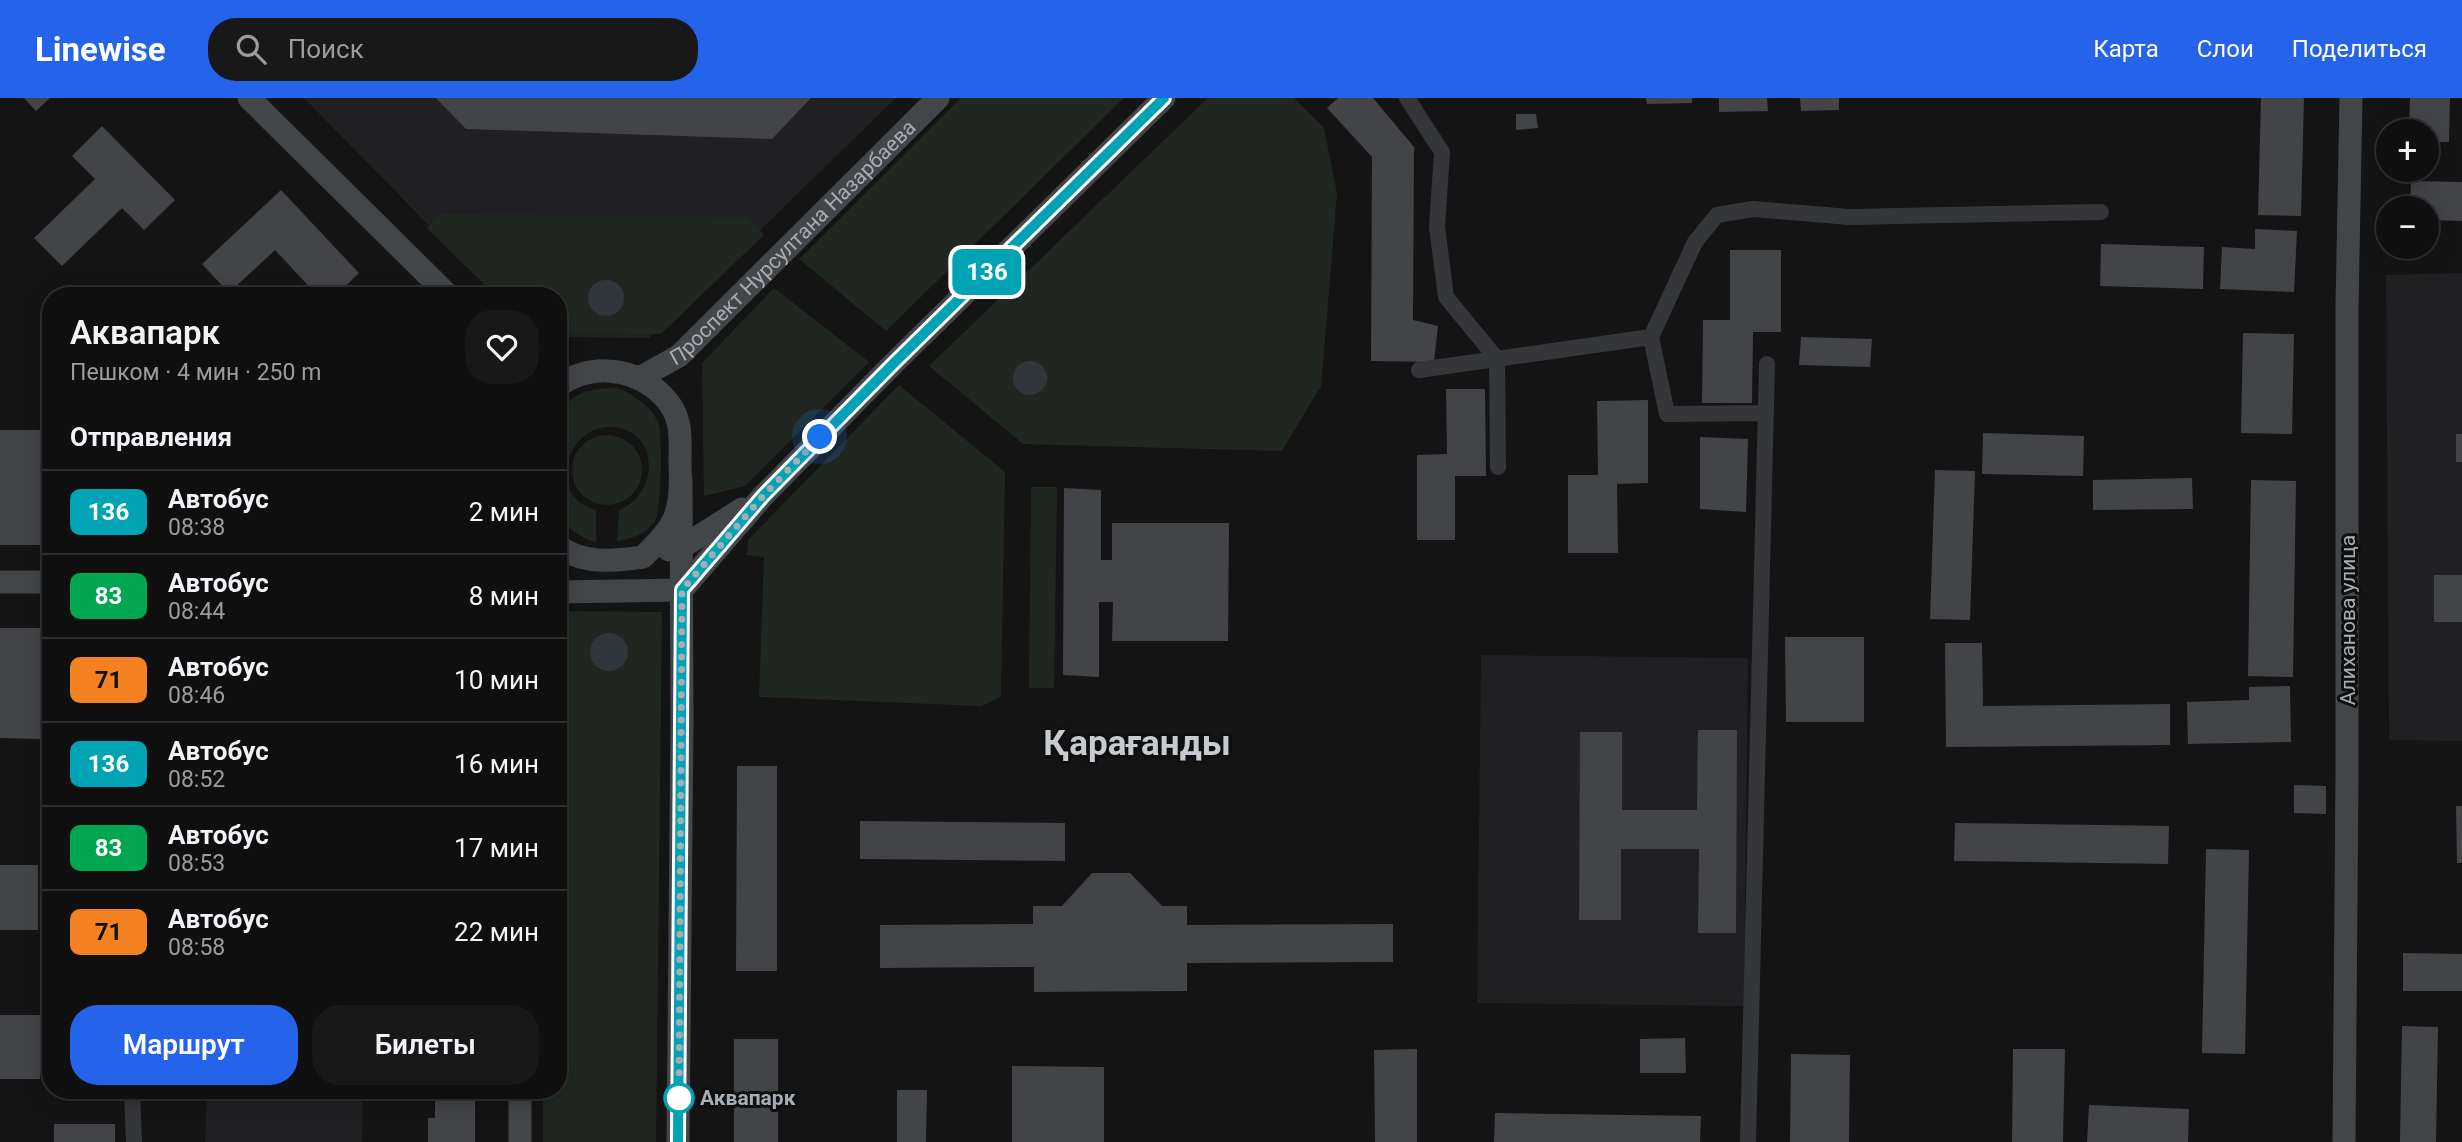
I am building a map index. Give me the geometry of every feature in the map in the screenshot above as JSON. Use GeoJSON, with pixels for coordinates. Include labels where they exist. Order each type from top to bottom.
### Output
{"type":"FeatureCollection","features":[{"type":"Feature","properties":{"kind":"main road"},"geometry":{"type":"LineString","coordinates":[[249,98],[440,287]]}},
{"type":"Feature","properties":{"kind":"main road","name":"Проспект Нурсултана Назарбаева"},"geometry":{"type":"LineString","coordinates":[[643,556],[663,536],[674,518],[681,480],[679,425],[670,406],[657,390],[639,377],[679,356],[938,98]]}},
{"type":"Feature","properties":{"kind":"main road"},"geometry":{"type":"LineString","coordinates":[[567,592],[682,590],[763,496],[903,353],[1164,98]]}},
{"type":"Feature","properties":{"kind":"main road","name":"Алиханова улица"},"geometry":{"type":"LineString","coordinates":[[2344,1142],[2347,307],[2351,98]]}},
{"type":"Feature","properties":{"kind":"main road"},"geometry":{"type":"LineString","coordinates":[[567,380],[600,370],[620,371],[639,377]]}},
{"type":"Feature","properties":{"kind":"main road"},"geometry":{"type":"LineString","coordinates":[[678,1142],[681,480]]}},
{"type":"Feature","properties":{"kind":"main road"},"geometry":{"type":"LineString","coordinates":[[567,551],[592,561],[643,556],[682,547],[763,496]]}},
{"type":"Feature","properties":{"kind":"main road"},"geometry":{"type":"LineString","coordinates":[[0,582],[42,582]]}},
{"type":"Feature","properties":{"kind":"main road"},"geometry":{"type":"LineString","coordinates":[[520,1099],[520,1142]]}},
{"type":"Feature","properties":{"kind":"street"},"geometry":{"type":"LineString","coordinates":[[1407,98],[1442,152],[1437,227],[1446,298],[1497,359],[1498,467]]}},
{"type":"Feature","properties":{"kind":"street"},"geometry":{"type":"LineString","coordinates":[[1766,413],[1667,414],[1651,337],[1695,242],[1717,215],[1753,209],[1849,216],[2101,212]]}},
{"type":"Feature","properties":{"kind":"street"},"geometry":{"type":"LineString","coordinates":[[1419,370],[1651,337]]}},
{"type":"Feature","properties":{"kind":"street"},"geometry":{"type":"LineString","coordinates":[[1748,1142],[1767,363]]}},
{"type":"Feature","properties":{"kind":"street"},"geometry":{"type":"LineString","coordinates":[[132,1099],[134,1142]]}},
{"type":"Feature","properties":{"kind":"shaded area"},"geometry":{"type":"Polygon","coordinates":[[[304,98],[896,98],[649,338],[567,337],[567,287],[489,287],[304,98]]]}},
{"type":"Feature","properties":{"kind":"shaded area"},"geometry":{"type":"Polygon","coordinates":[[[961,98],[1124,98],[886,331],[799,259],[961,98]]]}},
{"type":"Feature","properties":{"kind":"shaded area"},"geometry":{"type":"Polygon","coordinates":[[[1208,98],[1294,98],[1324,128],[1337,193],[1321,386],[1282,451],[1023,444],[929,366],[1208,98]]]}},
{"type":"Feature","properties":{"kind":"shaded area"},"geometry":{"type":"Polygon","coordinates":[[[440,214],[748,217],[764,235],[661,334],[567,332],[567,287],[487,287],[427,228],[440,214]]]}},
{"type":"Feature","properties":{"kind":"shaded area"},"geometry":{"type":"Polygon","coordinates":[[[2462,273],[2462,741],[2389,740],[2386,275],[2462,273]]]}},
{"type":"Feature","properties":{"kind":"shaded area"},"geometry":{"type":"Polygon","coordinates":[[[606,280],[619,285],[624,298],[619,311],[606,316],[593,311],[588,298],[593,285],[606,280]]]}},
{"type":"Feature","properties":{"kind":"shaded area"},"geometry":{"type":"Polygon","coordinates":[[[774,288],[869,362],[745,486],[704,496],[702,363],[774,288]]]}},
{"type":"Feature","properties":{"kind":"shaded area"},"geometry":{"type":"Polygon","coordinates":[[[1030,361],[1042,366],[1047,378],[1042,390],[1030,395],[1018,390],[1013,378],[1018,366],[1030,361]]]}},
{"type":"Feature","properties":{"kind":"shaded area"},"geometry":{"type":"Polygon","coordinates":[[[899,385],[1005,472],[1001,697],[981,706],[759,697],[764,557],[747,555],[748,540],[899,385]]]}},
{"type":"Feature","properties":{"kind":"shaded area"},"geometry":{"type":"Polygon","coordinates":[[[616,388],[640,401],[655,416],[660,429],[660,488],[655,521],[648,529],[634,537],[617,541],[619,510],[633,502],[648,477],[646,449],[638,438],[627,430],[611,427],[595,430],[582,438],[573,450],[567,478],[567,404],[577,396],[616,388]]]}},
{"type":"Feature","properties":{"kind":"shaded area"},"geometry":{"type":"Polygon","coordinates":[[[607,435],[632,445],[642,470],[632,495],[607,505],[582,495],[572,470],[582,445],[607,435]]]}},
{"type":"Feature","properties":{"kind":"shaded area"},"geometry":{"type":"Polygon","coordinates":[[[567,478],[571,492],[581,503],[596,510],[596,543],[567,524],[567,478]]]}},
{"type":"Feature","properties":{"kind":"shaded area"},"geometry":{"type":"Polygon","coordinates":[[[1031,487],[1057,487],[1054,688],[1029,688],[1031,487]]]}},
{"type":"Feature","properties":{"kind":"shaded area"},"geometry":{"type":"Polygon","coordinates":[[[567,611],[662,612],[656,1142],[543,1142],[543,1099],[567,1099],[567,611]]]}},
{"type":"Feature","properties":{"kind":"shaded area"},"geometry":{"type":"Polygon","coordinates":[[[609,633],[622,639],[628,652],[622,665],[609,671],[596,665],[590,652],[596,639],[609,633]]]}},
{"type":"Feature","properties":{"kind":"shaded area"},"geometry":{"type":"Polygon","coordinates":[[[1481,655],[1748,658],[1744,1006],[1477,1003],[1481,655]]]}},
{"type":"Feature","properties":{"kind":"shaded area"},"geometry":{"type":"Polygon","coordinates":[[[207,1099],[363,1099],[362,1142],[205,1142],[207,1099]]]}},
{"type":"Feature","properties":{"kind":"building"},"geometry":{"type":"Polygon","coordinates":[[[24,98],[50,98],[36,111],[24,98]]]}},
{"type":"Feature","properties":{"kind":"building"},"geometry":{"type":"Polygon","coordinates":[[[436,98],[811,98],[772,139],[466,129],[436,98]]]}},
{"type":"Feature","properties":{"kind":"building"},"geometry":{"type":"Polygon","coordinates":[[[1338,98],[1373,98],[1414,147],[1413,320],[1438,326],[1434,362],[1371,361],[1372,157],[1327,108],[1338,98]]]}},
{"type":"Feature","properties":{"kind":"building"},"geometry":{"type":"Polygon","coordinates":[[[1646,98],[1692,98],[1692,103],[1647,104],[1646,98]]]}},
{"type":"Feature","properties":{"kind":"building"},"geometry":{"type":"Polygon","coordinates":[[[1719,98],[1767,98],[1768,111],[1719,112],[1719,98]]]}},
{"type":"Feature","properties":{"kind":"building"},"geometry":{"type":"Polygon","coordinates":[[[1800,98],[1839,98],[1839,110],[1801,111],[1800,98]]]}},
{"type":"Feature","properties":{"kind":"building"},"geometry":{"type":"Polygon","coordinates":[[[2261,98],[2304,98],[2301,216],[2258,215],[2261,98]]]}},
{"type":"Feature","properties":{"kind":"building"},"geometry":{"type":"Polygon","coordinates":[[[2410,98],[2450,98],[2449,142],[2439,142],[2439,119],[2409,119],[2410,98]]]}},
{"type":"Feature","properties":{"kind":"building"},"geometry":{"type":"Polygon","coordinates":[[[1516,114],[1536,114],[1538,128],[1516,130],[1516,114]]]}},
{"type":"Feature","properties":{"kind":"building"},"geometry":{"type":"Polygon","coordinates":[[[102,126],[175,200],[144,230],[122,208],[62,266],[34,238],[95,179],[72,156],[102,126]]]}},
{"type":"Feature","properties":{"kind":"building"},"geometry":{"type":"Polygon","coordinates":[[[2411,182],[2462,182],[2462,221],[2439,220],[2439,196],[2410,196],[2411,182]]]}},
{"type":"Feature","properties":{"kind":"building"},"geometry":{"type":"Polygon","coordinates":[[[281,190],[359,273],[344,287],[310,287],[275,250],[235,287],[223,287],[202,264],[281,190]]]}},
{"type":"Feature","properties":{"kind":"building"},"geometry":{"type":"Polygon","coordinates":[[[2255,229],[2297,231],[2294,292],[2220,289],[2222,247],[2255,249],[2255,229]]]}},
{"type":"Feature","properties":{"kind":"building"},"geometry":{"type":"Polygon","coordinates":[[[2101,244],[2204,247],[2203,289],[2100,286],[2101,244]]]}},
{"type":"Feature","properties":{"kind":"building"},"geometry":{"type":"Polygon","coordinates":[[[1730,250],[1781,250],[1781,332],[1753,332],[1752,403],[1702,403],[1703,320],[1730,320],[1730,250]]]}},
{"type":"Feature","properties":{"kind":"building"},"geometry":{"type":"Polygon","coordinates":[[[2243,333],[2294,334],[2292,434],[2241,433],[2243,333]]]}},
{"type":"Feature","properties":{"kind":"building"},"geometry":{"type":"Polygon","coordinates":[[[1801,337],[1872,339],[1870,367],[1799,365],[1801,337]]]}},
{"type":"Feature","properties":{"kind":"building"},"geometry":{"type":"Polygon","coordinates":[[[1446,389],[1485,389],[1486,476],[1455,476],[1455,540],[1417,540],[1417,455],[1447,454],[1446,389]]]}},
{"type":"Feature","properties":{"kind":"building"},"geometry":{"type":"Polygon","coordinates":[[[1648,400],[1648,483],[1617,484],[1618,553],[1568,553],[1568,475],[1598,475],[1597,401],[1648,400]]]}},
{"type":"Feature","properties":{"kind":"building"},"geometry":{"type":"Polygon","coordinates":[[[0,430],[42,430],[42,545],[0,545],[0,430]]]}},
{"type":"Feature","properties":{"kind":"building"},"geometry":{"type":"Polygon","coordinates":[[[1983,433],[2084,436],[2083,476],[1982,474],[1983,433]]]}},
{"type":"Feature","properties":{"kind":"building"},"geometry":{"type":"Polygon","coordinates":[[[2456,434],[2462,434],[2462,462],[2456,462],[2456,434]]]}},
{"type":"Feature","properties":{"kind":"building"},"geometry":{"type":"Polygon","coordinates":[[[1700,437],[1748,439],[1746,512],[1700,509],[1700,437]]]}},
{"type":"Feature","properties":{"kind":"building"},"geometry":{"type":"Polygon","coordinates":[[[1935,470],[1975,471],[1970,620],[1930,619],[1935,470]]]}},
{"type":"Feature","properties":{"kind":"building"},"geometry":{"type":"Polygon","coordinates":[[[2192,478],[2193,509],[2093,510],[2093,480],[2192,478]]]}},
{"type":"Feature","properties":{"kind":"building"},"geometry":{"type":"Polygon","coordinates":[[[2251,480],[2296,481],[2293,677],[2248,676],[2251,480]]]}},
{"type":"Feature","properties":{"kind":"building"},"geometry":{"type":"Polygon","coordinates":[[[1064,488],[1101,490],[1101,560],[1112,560],[1112,523],[1229,523],[1228,641],[1112,641],[1113,602],[1099,602],[1099,677],[1063,675],[1064,488]]]}},
{"type":"Feature","properties":{"kind":"building"},"geometry":{"type":"Polygon","coordinates":[[[2434,575],[2462,575],[2462,622],[2434,622],[2434,575]]]}},
{"type":"Feature","properties":{"kind":"building"},"geometry":{"type":"Polygon","coordinates":[[[0,628],[42,628],[42,739],[0,738],[0,628]]]}},
{"type":"Feature","properties":{"kind":"building"},"geometry":{"type":"Polygon","coordinates":[[[1785,637],[1864,637],[1864,722],[1786,722],[1785,637]]]}},
{"type":"Feature","properties":{"kind":"building"},"geometry":{"type":"Polygon","coordinates":[[[1945,643],[1982,643],[1983,706],[2170,704],[2170,745],[1946,747],[1945,643]]]}},
{"type":"Feature","properties":{"kind":"building"},"geometry":{"type":"Polygon","coordinates":[[[2290,686],[2291,742],[2188,744],[2187,702],[2249,700],[2249,687],[2290,686]]]}},
{"type":"Feature","properties":{"kind":"building"},"geometry":{"type":"Polygon","coordinates":[[[1698,730],[1737,730],[1736,933],[1698,933],[1699,849],[1621,849],[1621,920],[1579,920],[1580,732],[1622,732],[1622,810],[1697,810],[1698,730]]]}},
{"type":"Feature","properties":{"kind":"building"},"geometry":{"type":"Polygon","coordinates":[[[737,766],[777,766],[777,971],[736,971],[737,766]]]}},
{"type":"Feature","properties":{"kind":"building"},"geometry":{"type":"Polygon","coordinates":[[[2294,785],[2326,786],[2326,814],[2294,813],[2294,785]]]}},
{"type":"Feature","properties":{"kind":"building"},"geometry":{"type":"Polygon","coordinates":[[[2456,806],[2462,806],[2462,863],[2457,863],[2456,806]]]}},
{"type":"Feature","properties":{"kind":"building"},"geometry":{"type":"Polygon","coordinates":[[[860,821],[1065,823],[1065,861],[860,859],[860,821]]]}},
{"type":"Feature","properties":{"kind":"building"},"geometry":{"type":"Polygon","coordinates":[[[1955,823],[2169,826],[2168,864],[1954,861],[1955,823]]]}},
{"type":"Feature","properties":{"kind":"building"},"geometry":{"type":"Polygon","coordinates":[[[2206,849],[2249,850],[2245,1054],[2202,1053],[2206,849]]]}},
{"type":"Feature","properties":{"kind":"building"},"geometry":{"type":"Polygon","coordinates":[[[0,865],[38,865],[38,930],[0,930],[0,865]]]}},
{"type":"Feature","properties":{"kind":"building"},"geometry":{"type":"Polygon","coordinates":[[[1092,873],[1130,873],[1162,906],[1187,906],[1187,925],[1393,924],[1393,962],[1187,963],[1187,991],[1034,992],[1034,967],[880,968],[880,925],[1033,924],[1033,906],[1062,906],[1092,873]]]}},
{"type":"Feature","properties":{"kind":"building"},"geometry":{"type":"Polygon","coordinates":[[[2403,953],[2462,954],[2462,991],[2403,991],[2403,953]]]}},
{"type":"Feature","properties":{"kind":"building"},"geometry":{"type":"Polygon","coordinates":[[[0,1015],[40,1015],[40,1079],[0,1079],[0,1015]]]}},
{"type":"Feature","properties":{"kind":"building"},"geometry":{"type":"Polygon","coordinates":[[[2402,1026],[2438,1027],[2436,1142],[2400,1142],[2402,1026]]]}},
{"type":"Feature","properties":{"kind":"building"},"geometry":{"type":"Polygon","coordinates":[[[1685,1038],[1686,1073],[1640,1073],[1640,1039],[1685,1038]]]}},
{"type":"Feature","properties":{"kind":"building"},"geometry":{"type":"Polygon","coordinates":[[[734,1039],[778,1039],[778,1142],[734,1142],[734,1039]]]}},
{"type":"Feature","properties":{"kind":"building"},"geometry":{"type":"Polygon","coordinates":[[[1417,1049],[1417,1142],[1375,1142],[1374,1050],[1417,1049]]]}},
{"type":"Feature","properties":{"kind":"building"},"geometry":{"type":"Polygon","coordinates":[[[2013,1049],[2065,1049],[2063,1142],[2012,1142],[2013,1049]]]}},
{"type":"Feature","properties":{"kind":"building"},"geometry":{"type":"Polygon","coordinates":[[[1791,1054],[1850,1055],[1849,1142],[1790,1142],[1791,1054]]]}},
{"type":"Feature","properties":{"kind":"building"},"geometry":{"type":"Polygon","coordinates":[[[1012,1066],[1104,1067],[1104,1142],[1012,1142],[1012,1066]]]}},
{"type":"Feature","properties":{"kind":"building"},"geometry":{"type":"Polygon","coordinates":[[[897,1090],[927,1090],[926,1142],[897,1142],[897,1090]]]}},
{"type":"Feature","properties":{"kind":"building"},"geometry":{"type":"Polygon","coordinates":[[[435,1099],[475,1099],[475,1142],[428,1142],[428,1118],[435,1118],[435,1099]]]}},
{"type":"Feature","properties":{"kind":"building"},"geometry":{"type":"Polygon","coordinates":[[[2089,1105],[2189,1109],[2188,1142],[2087,1142],[2089,1105]]]}},
{"type":"Feature","properties":{"kind":"building"},"geometry":{"type":"Polygon","coordinates":[[[1495,1113],[1701,1116],[1700,1142],[1494,1142],[1495,1113]]]}},
{"type":"Feature","properties":{"kind":"building"},"geometry":{"type":"Polygon","coordinates":[[[54,1124],[115,1124],[115,1142],[54,1142],[54,1124]]]}},
{"type":"Feature","properties":{"kind":"bus line","name":"136"},"geometry":{"type":"LineString","coordinates":[[678,1142],[682,590],[763,496],[894,363],[1164,98]]}},
{"type":"Feature","properties":{"kind":"place","name":"Аквапарк"},"geometry":{"type":"Point","coordinates":[679,1098]}},
{"type":"Feature","properties":{"kind":"district","name":"Қарағанды"},"geometry":{"type":"Point","coordinates":[1137,743]}},
{"type":"Feature","properties":{"kind":"route"},"geometry":{"type":"LineString","coordinates":[[679,1098],[682,590],[763,496],[820,437]]}}]}
